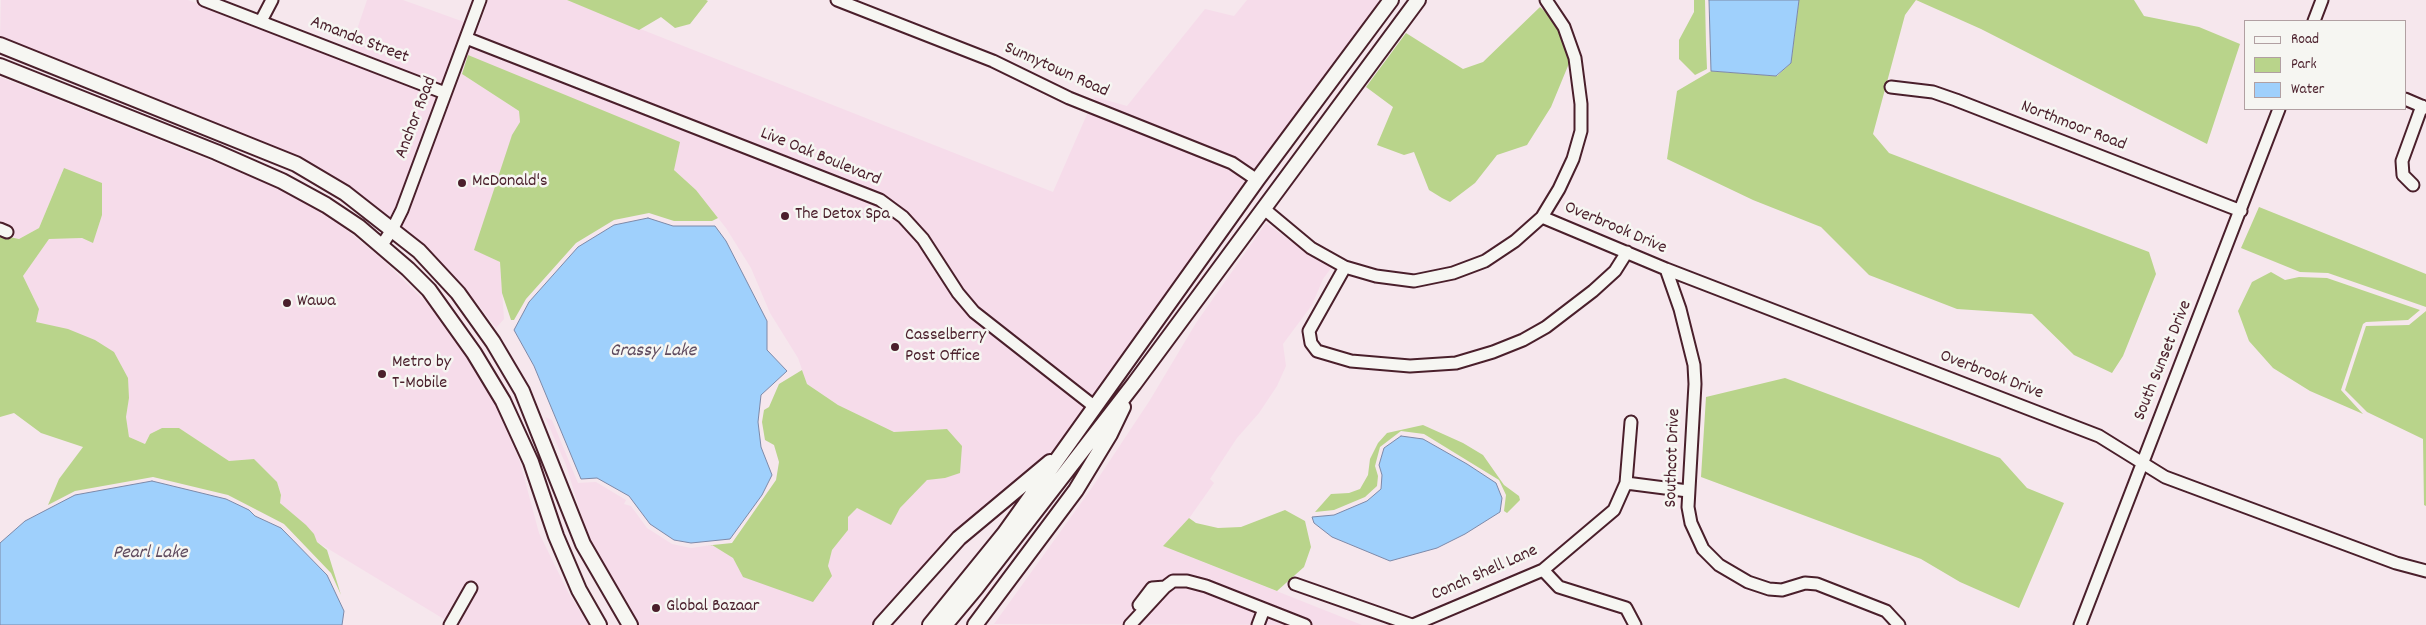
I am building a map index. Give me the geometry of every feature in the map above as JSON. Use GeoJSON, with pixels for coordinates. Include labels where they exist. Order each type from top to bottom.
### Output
{"type":"FeatureCollection","features":[{"type":"Feature","properties":{"kind":"main road"},"geometry":{"type":"LineString","coordinates":[[930,625],[1004,534],[1257,180],[1392,0]]}},
{"type":"Feature","properties":{"kind":"main road"},"geometry":{"type":"LineString","coordinates":[[1381,49],[1392,13],[1392,0]]}},
{"type":"Feature","properties":{"kind":"main road"},"geometry":{"type":"LineString","coordinates":[[945,625],[976,588],[1134,384],[1418,0]]}},
{"type":"Feature","properties":{"kind":"main road"},"geometry":{"type":"LineString","coordinates":[[0,45],[263,149],[320,177],[345,192],[393,228],[441,273],[493,342],[522,391],[583,544],[630,625]]}},
{"type":"Feature","properties":{"kind":"main road"},"geometry":{"type":"LineString","coordinates":[[0,66],[216,152],[307,194],[382,245],[429,290],[474,353],[503,401],[530,462],[556,536],[579,590],[599,625]]}},
{"type":"Feature","properties":{"kind":"main road"},"geometry":{"type":"LineString","coordinates":[[173,136],[200,137],[223,133]]}},
{"type":"Feature","properties":{"kind":"main road"},"geometry":{"type":"LineString","coordinates":[[216,152],[240,147],[263,149]]}},
{"type":"Feature","properties":{"kind":"main road"},"geometry":{"type":"LineString","coordinates":[[1248,228],[1259,190],[1257,180]]}},
{"type":"Feature","properties":{"kind":"main road"},"geometry":{"type":"LineString","coordinates":[[975,625],[1076,490],[1110,434],[1134,384]]}},
{"type":"Feature","properties":{"kind":"main road"},"geometry":{"type":"LineString","coordinates":[[881,625],[959,538],[1063,452]]}},
{"type":"Feature","properties":{"kind":"street","name":"Amanda Street"},"geometry":{"type":"LineString","coordinates":[[204,0],[446,92]]}},
{"type":"Feature","properties":{"kind":"street"},"geometry":{"type":"LineString","coordinates":[[261,21],[272,0]]}},
{"type":"Feature","properties":{"kind":"street","name":"Anchor Road"},"geometry":{"type":"LineString","coordinates":[[382,245],[393,228],[480,0]]}},
{"type":"Feature","properties":{"kind":"street","name":"Sunnytown Road"},"geometry":{"type":"LineString","coordinates":[[837,0],[992,61],[1069,98],[1232,163],[1257,180]]}},
{"type":"Feature","properties":{"kind":"street"},"geometry":{"type":"LineString","coordinates":[[1263,208],[1312,248],[1345,267],[1376,276],[1414,280],[1453,273],[1485,261],[1530,229],[1542,217],[1560,189],[1573,159],[1581,131],[1581,104],[1570,44],[1560,20],[1546,0]]}},
{"type":"Feature","properties":{"kind":"street"},"geometry":{"type":"LineString","coordinates":[[2314,20],[2322,0]]}},
{"type":"Feature","properties":{"kind":"street","name":"Live Oak Boulevard"},"geometry":{"type":"LineString","coordinates":[[466,38],[880,200],[903,217],[923,239],[958,293],[974,312],[1095,407]]}},
{"type":"Feature","properties":{"kind":"street","name":"Northmoor Road"},"geometry":{"type":"LineString","coordinates":[[1891,87],[1926,91],[1956,100],[2241,211]]}},
{"type":"Feature","properties":{"kind":"street"},"geometry":{"type":"LineString","coordinates":[[2406,100],[2424,107],[2402,161],[2403,175],[2413,185]]}},
{"type":"Feature","properties":{"kind":"street","name":"South Sunset Drive"},"geometry":{"type":"LineString","coordinates":[[2080,625],[2280,110]]}},
{"type":"Feature","properties":{"kind":"street","name":"Overbrook Drive"},"geometry":{"type":"LineString","coordinates":[[1542,217],[1666,269],[2094,434],[2165,477],[2396,563],[2426,571]]}},
{"type":"Feature","properties":{"kind":"street"},"geometry":{"type":"LineString","coordinates":[[1345,267],[1309,331],[1310,343],[1317,351],[1351,361],[1410,366],[1456,363],[1493,352],[1523,340],[1546,327],[1593,291],[1615,271],[1627,252]]}},
{"type":"Feature","properties":{"kind":"street","name":"Southcot Drive"},"geometry":{"type":"LineString","coordinates":[[1666,269],[1680,309],[1694,365],[1695,384],[1688,491],[1691,523],[1703,549],[1719,565],[1748,582],[1769,589],[1782,590],[1805,583],[1817,584],[1886,611],[1899,625]]}},
{"type":"Feature","properties":{"kind":"street","name":"Conch Shell Lane"},"geometry":{"type":"LineString","coordinates":[[1294,584],[1412,625],[1543,570],[1614,510],[1626,482],[1631,422]]}},
{"type":"Feature","properties":{"kind":"street"},"geometry":{"type":"LineString","coordinates":[[530,462],[548,454]]}},
{"type":"Feature","properties":{"kind":"street"},"geometry":{"type":"LineString","coordinates":[[1626,482],[1688,491]]}},
{"type":"Feature","properties":{"kind":"street"},"geometry":{"type":"LineString","coordinates":[[1543,570],[1558,587],[1626,608],[1635,625]]}},
{"type":"Feature","properties":{"kind":"street"},"geometry":{"type":"LineString","coordinates":[[1131,625],[1145,620],[1152,612],[1148,602],[1152,588],[1165,587],[1173,581],[1187,581],[1206,586],[1305,625]]}},
{"type":"Feature","properties":{"kind":"street"},"geometry":{"type":"LineString","coordinates":[[450,625],[470,588]]}},
{"type":"Feature","properties":{"kind":"street"},"geometry":{"type":"LineString","coordinates":[[1258,625],[1264,608]]}},
{"type":"Feature","properties":{"kind":"shaded area"},"geometry":{"type":"Polygon","coordinates":[[[1,0],[188,0],[439,96],[392,219],[360,194],[306,161],[227,127],[0,37],[1,0]]]}},
{"type":"Feature","properties":{"kind":"shaded area"},"geometry":{"type":"Polygon","coordinates":[[[367,0],[403,0],[467,23],[443,85],[350,50],[367,0]]]}},
{"type":"Feature","properties":{"kind":"shaded area"},"geometry":{"type":"Polygon","coordinates":[[[488,0],[567,0],[1053,192],[1088,112],[1230,168],[1249,181],[1091,397],[977,308],[883,196],[472,34],[476,26],[479,27],[488,0]]]}},
{"type":"Feature","properties":{"kind":"shaded area"},"geometry":{"type":"Polygon","coordinates":[[[1247,0],[1377,0],[1383,3],[1255,172],[1234,158],[1093,102],[1095,97],[1127,106],[1205,9],[1234,16],[1247,0]]]}},
{"type":"Feature","properties":{"kind":"shaded area"},"geometry":{"type":"Polygon","coordinates":[[[469,45],[878,205],[899,221],[919,243],[970,316],[1085,406],[1055,452],[1005,492],[874,625],[636,625],[592,550],[566,465],[545,417],[552,420],[578,483],[596,482],[626,500],[624,504],[631,506],[647,528],[672,544],[691,548],[712,545],[733,558],[743,577],[828,566],[832,550],[848,530],[848,517],[857,508],[891,524],[900,508],[927,479],[945,478],[947,429],[894,432],[838,405],[807,384],[798,358],[770,313],[751,268],[726,228],[696,190],[674,170],[468,55],[462,74],[519,111],[520,122],[513,135],[475,250],[500,262],[504,319],[496,328],[477,303],[400,225],[469,45]]]}},
{"type":"Feature","properties":{"kind":"shaded area"},"geometry":{"type":"Polygon","coordinates":[[[0,77],[282,189],[336,221],[382,259],[424,300],[460,345],[491,394],[520,462],[539,533],[568,592],[589,625],[456,625],[477,586],[469,581],[447,621],[317,542],[314,534],[280,503],[281,494],[277,482],[254,459],[229,461],[179,428],[162,428],[150,434],[145,444],[129,437],[126,417],[129,398],[35,322],[39,309],[23,276],[49,239],[82,238],[93,243],[64,168],[39,228],[19,239],[11,236],[14,228],[0,223],[0,77]]]}},
{"type":"Feature","properties":{"kind":"shaded area"},"geometry":{"type":"Polygon","coordinates":[[[1266,223],[1303,250],[1332,267],[1323,279],[1312,305],[1283,344],[1286,366],[1277,386],[1259,413],[1237,438],[1210,479],[1214,483],[1190,517],[1163,546],[1362,625],[994,624],[1091,489],[1150,400],[1196,323],[1266,223]]]}},
{"type":"Feature","properties":{"kind":"green space"},"geometry":{"type":"Polygon","coordinates":[[[567,0],[708,1],[690,24],[675,28],[661,17],[639,30],[567,0]]]}},
{"type":"Feature","properties":{"kind":"green space"},"geometry":{"type":"Polygon","coordinates":[[[1694,0],[1705,0],[1707,69],[1695,75],[1679,59],[1679,40],[1694,12],[1694,0]]]}},
{"type":"Feature","properties":{"kind":"green space"},"geometry":{"type":"Polygon","coordinates":[[[1799,0],[1916,0],[1905,15],[1873,134],[1889,153],[2149,252],[2156,274],[2123,356],[2112,373],[2074,355],[2032,314],[1957,309],[1869,275],[1821,227],[1753,200],[1667,159],[1677,91],[1711,71],[1777,76],[1791,63],[1799,0]]]}},
{"type":"Feature","properties":{"kind":"green space"},"geometry":{"type":"Polygon","coordinates":[[[1916,0],[2134,0],[2144,16],[2199,27],[2240,44],[2207,144],[1981,29],[1916,0]]]}},
{"type":"Feature","properties":{"kind":"green space"},"geometry":{"type":"Polygon","coordinates":[[[1540,7],[1553,19],[1560,30],[1570,61],[1551,107],[1527,145],[1497,155],[1475,183],[1450,202],[1429,190],[1414,152],[1404,155],[1377,145],[1393,107],[1366,87],[1406,33],[1463,69],[1483,62],[1540,7]]]}},
{"type":"Feature","properties":{"kind":"green space"},"geometry":{"type":"Polygon","coordinates":[[[468,55],[680,142],[674,170],[696,190],[718,218],[712,221],[674,221],[649,213],[614,220],[576,243],[526,299],[514,320],[511,320],[502,293],[500,262],[474,250],[512,135],[520,122],[519,111],[462,74],[468,55]]]}},
{"type":"Feature","properties":{"kind":"green space"},"geometry":{"type":"Polygon","coordinates":[[[64,168],[102,183],[102,215],[93,243],[82,238],[49,239],[23,276],[39,309],[36,322],[68,329],[95,340],[114,352],[128,378],[129,398],[126,417],[129,437],[145,444],[150,434],[162,428],[179,428],[229,461],[254,459],[277,482],[281,495],[280,503],[306,525],[314,534],[317,542],[327,550],[341,595],[331,573],[284,524],[228,495],[153,477],[75,491],[48,505],[59,479],[83,447],[41,433],[14,413],[0,417],[0,235],[19,239],[39,228],[64,168]]]}},
{"type":"Feature","properties":{"kind":"green space"},"geometry":{"type":"Polygon","coordinates":[[[2259,207],[2426,274],[2426,307],[2328,273],[2300,272],[2241,248],[2259,207]]]}},
{"type":"Feature","properties":{"kind":"green space"},"geometry":{"type":"Polygon","coordinates":[[[2271,272],[2285,280],[2299,277],[2327,278],[2420,310],[2408,320],[2366,322],[2363,324],[2341,390],[2363,414],[2310,391],[2273,368],[2249,341],[2238,311],[2252,282],[2271,272]]]}},
{"type":"Feature","properties":{"kind":"green space"},"geometry":{"type":"Polygon","coordinates":[[[2426,311],[2426,506],[2424,505],[2423,439],[2367,412],[2345,390],[2366,326],[2409,325],[2426,311]]]}},
{"type":"Feature","properties":{"kind":"green space"},"geometry":{"type":"Polygon","coordinates":[[[802,370],[807,384],[838,405],[894,432],[947,429],[962,446],[960,473],[945,478],[927,480],[900,508],[891,525],[857,508],[848,517],[848,530],[832,550],[828,566],[832,576],[813,602],[743,577],[733,558],[712,545],[732,543],[776,480],[779,462],[774,445],[765,440],[762,422],[764,410],[769,407],[779,384],[802,370]]]}},
{"type":"Feature","properties":{"kind":"green space"},"geometry":{"type":"Polygon","coordinates":[[[1785,378],[2000,458],[2027,488],[2064,503],[2019,608],[1960,582],[1921,559],[1701,477],[1706,397],[1785,378]]]}},
{"type":"Feature","properties":{"kind":"green space"},"geometry":{"type":"Polygon","coordinates":[[[1423,425],[1463,443],[1483,455],[1504,485],[1519,496],[1520,500],[1507,513],[1504,511],[1506,495],[1499,480],[1424,434],[1401,431],[1380,447],[1375,466],[1378,476],[1377,486],[1365,497],[1334,510],[1315,512],[1331,494],[1349,493],[1360,489],[1368,475],[1370,459],[1378,443],[1387,433],[1423,425]]]}},
{"type":"Feature","properties":{"kind":"green space"},"geometry":{"type":"Polygon","coordinates":[[[1285,510],[1305,521],[1311,547],[1304,567],[1277,591],[1163,546],[1189,518],[1196,523],[1218,528],[1241,527],[1285,510]]]}},
{"type":"Feature","properties":{"kind":"water"},"geometry":{"type":"Polygon","coordinates":[[[1709,0],[1799,0],[1791,63],[1776,76],[1711,71],[1709,0]]]}},
{"type":"Feature","properties":{"kind":"water","name":"Grassy Lake"},"geometry":{"type":"Polygon","coordinates":[[[648,218],[673,226],[715,226],[726,241],[767,321],[767,350],[787,371],[761,395],[758,422],[761,447],[772,475],[762,495],[730,539],[691,543],[674,540],[650,524],[629,496],[597,478],[581,479],[534,366],[514,330],[529,302],[578,247],[614,225],[648,218]]]}},
{"type":"Feature","properties":{"kind":"water"},"geometry":{"type":"Polygon","coordinates":[[[1401,436],[1423,439],[1467,464],[1496,483],[1502,498],[1500,512],[1465,534],[1437,548],[1390,561],[1332,537],[1314,523],[1312,517],[1334,515],[1367,501],[1381,489],[1382,475],[1379,465],[1384,448],[1401,436]]]}},
{"type":"Feature","properties":{"kind":"water","name":"Pearl Lake"},"geometry":{"type":"Polygon","coordinates":[[[152,481],[226,499],[249,510],[255,516],[281,528],[327,575],[344,611],[342,625],[0,625],[0,543],[25,521],[75,495],[152,481]]]}},
{"type":"Feature","properties":{"kind":"place","name":"McDonald's"},"geometry":{"type":"Point","coordinates":[462,183]}},
{"type":"Feature","properties":{"kind":"place","name":"The Detox Spa"},"geometry":{"type":"Point","coordinates":[785,216]}},
{"type":"Feature","properties":{"kind":"place","name":"Wawa"},"geometry":{"type":"Point","coordinates":[287,303]}},
{"type":"Feature","properties":{"kind":"place","name":"Casselberry Post Office"},"geometry":{"type":"Point","coordinates":[895,347]}},
{"type":"Feature","properties":{"kind":"place","name":"Metro by T-Mobile"},"geometry":{"type":"Point","coordinates":[382,374]}},
{"type":"Feature","properties":{"kind":"place","name":"Global Bazaar"},"geometry":{"type":"Point","coordinates":[656,608]}}]}
